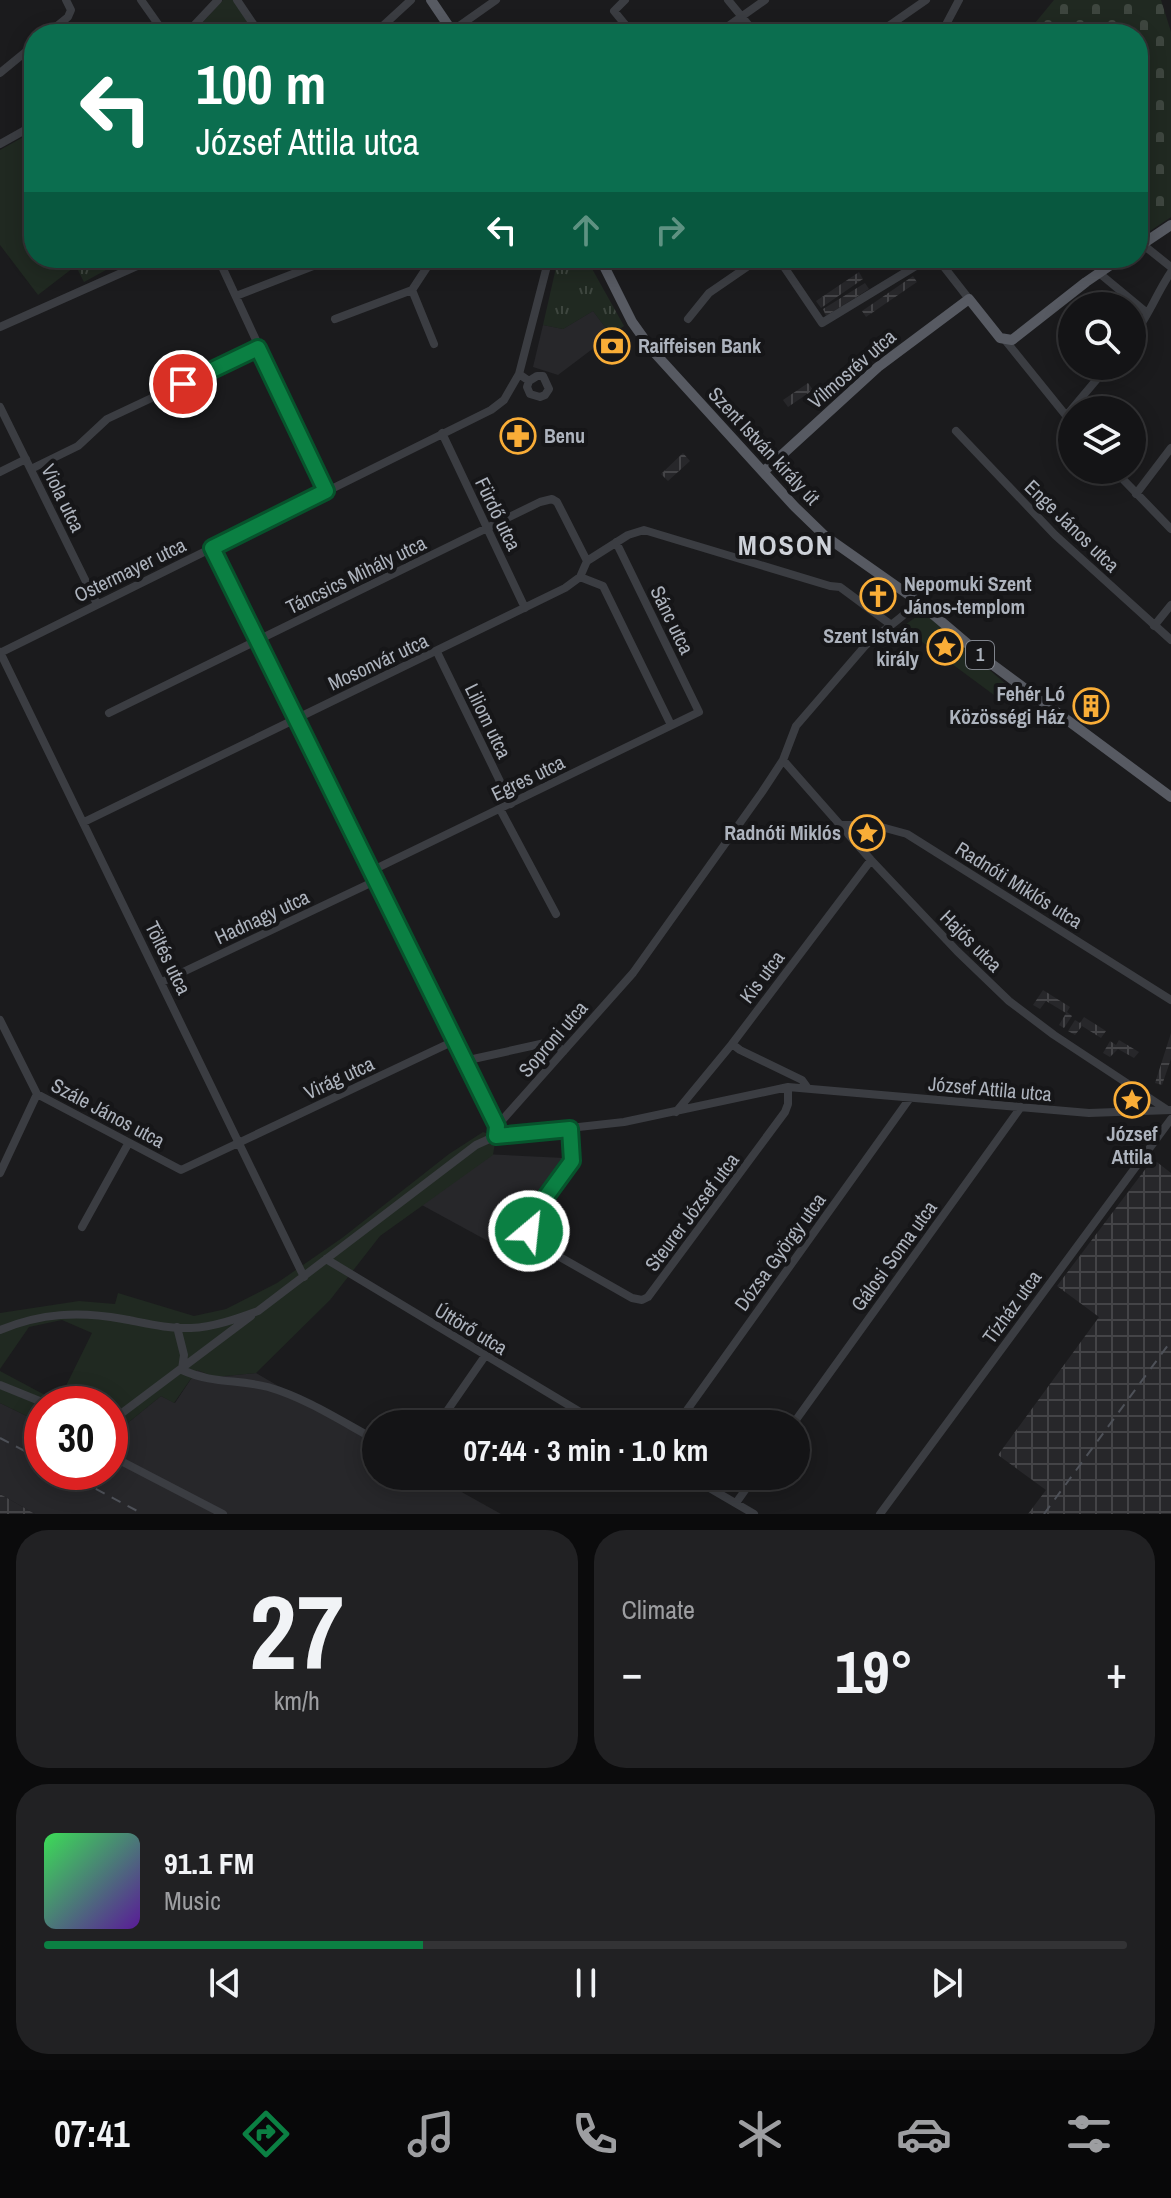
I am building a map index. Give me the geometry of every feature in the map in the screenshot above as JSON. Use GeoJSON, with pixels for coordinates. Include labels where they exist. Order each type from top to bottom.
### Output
{"type":"FeatureCollection","features":[{"type":"Feature","properties":{"kind":"main road"},"geometry":{"type":"LineString","coordinates":[[431,0],[448,24]]}},
{"type":"Feature","properties":{"kind":"main road"},"geometry":{"type":"LineString","coordinates":[[1148,240],[1171,225]]}},
{"type":"Feature","properties":{"kind":"main road","name":"Szent István király út"},"geometry":{"type":"LineString","coordinates":[[605,268],[632,322],[652,350],[825,536],[916,600],[989,662],[1171,797]]}},
{"type":"Feature","properties":{"kind":"main road"},"geometry":{"type":"LineString","coordinates":[[969,299],[1000,338],[1020,337],[1106,268]]}},
{"type":"Feature","properties":{"kind":"main road","name":"Vilmosrév utca"},"geometry":{"type":"LineString","coordinates":[[763,472],[878,367],[969,299]]}},
{"type":"Feature","properties":{"kind":"street"},"geometry":{"type":"LineString","coordinates":[[59,24],[71,10],[66,0]]}},
{"type":"Feature","properties":{"kind":"street"},"geometry":{"type":"LineString","coordinates":[[141,0],[158,24]]}},
{"type":"Feature","properties":{"kind":"street"},"geometry":{"type":"LineString","coordinates":[[195,24],[218,0]]}},
{"type":"Feature","properties":{"kind":"street"},"geometry":{"type":"LineString","coordinates":[[237,0],[253,24]]}},
{"type":"Feature","properties":{"kind":"street"},"geometry":{"type":"LineString","coordinates":[[385,24],[411,0]]}},
{"type":"Feature","properties":{"kind":"street"},"geometry":{"type":"LineString","coordinates":[[464,24],[496,0]]}},
{"type":"Feature","properties":{"kind":"street"},"geometry":{"type":"LineString","coordinates":[[625,0],[614,11],[625,24]]}},
{"type":"Feature","properties":{"kind":"street"},"geometry":{"type":"LineString","coordinates":[[728,0],[748,24]]}},
{"type":"Feature","properties":{"kind":"street"},"geometry":{"type":"LineString","coordinates":[[731,24],[765,0]]}},
{"type":"Feature","properties":{"kind":"street"},"geometry":{"type":"LineString","coordinates":[[891,24],[926,0]]}},
{"type":"Feature","properties":{"kind":"street"},"geometry":{"type":"LineString","coordinates":[[946,24],[959,0]]}},
{"type":"Feature","properties":{"kind":"street"},"geometry":{"type":"LineString","coordinates":[[0,73],[24,53]]}},
{"type":"Feature","properties":{"kind":"street"},"geometry":{"type":"LineString","coordinates":[[0,144],[24,131]]}},
{"type":"Feature","properties":{"kind":"street"},"geometry":{"type":"LineString","coordinates":[[1146,312],[1171,270],[1148,251]]}},
{"type":"Feature","properties":{"kind":"street"},"geometry":{"type":"LineString","coordinates":[[0,327],[133,268]]}},
{"type":"Feature","properties":{"kind":"street"},"geometry":{"type":"LineString","coordinates":[[223,268],[326,491]]}},
{"type":"Feature","properties":{"kind":"street"},"geometry":{"type":"LineString","coordinates":[[236,296],[308,268]]}},
{"type":"Feature","properties":{"kind":"street"},"geometry":{"type":"LineString","coordinates":[[335,319],[412,290],[426,268]]}},
{"type":"Feature","properties":{"kind":"street"},"geometry":{"type":"LineString","coordinates":[[529,381],[519,374],[546,268]]}},
{"type":"Feature","properties":{"kind":"street"},"geometry":{"type":"LineString","coordinates":[[688,319],[709,293],[745,268]]}},
{"type":"Feature","properties":{"kind":"street"},"geometry":{"type":"LineString","coordinates":[[785,268],[822,323],[913,268]]}},
{"type":"Feature","properties":{"kind":"street"},"geometry":{"type":"LineString","coordinates":[[945,268],[969,299]]}},
{"type":"Feature","properties":{"kind":"street"},"geometry":{"type":"LineString","coordinates":[[1099,273],[1122,292]]}},
{"type":"Feature","properties":{"kind":"street"},"geometry":{"type":"LineString","coordinates":[[412,290],[434,344]]}},
{"type":"Feature","properties":{"kind":"street"},"geometry":{"type":"LineString","coordinates":[[1005,340],[1058,405]]}},
{"type":"Feature","properties":{"kind":"street"},"geometry":{"type":"LineString","coordinates":[[31,469],[78,446],[107,419],[258,348]]}},
{"type":"Feature","properties":{"kind":"street","name":"Ostermayer utca"},"geometry":{"type":"LineString","coordinates":[[0,653],[491,410],[504,400],[519,374]]}},
{"type":"Feature","properties":{"kind":"street"},"geometry":{"type":"LineString","coordinates":[[543,376],[549,389],[540,397],[530,394],[527,387],[529,381],[543,376]]}},
{"type":"Feature","properties":{"kind":"street","name":"Viola utca"},"geometry":{"type":"LineString","coordinates":[[0,407],[97,604]]}},
{"type":"Feature","properties":{"kind":"street","name":"Enge János utca"},"geometry":{"type":"LineString","coordinates":[[956,431],[1055,535],[1171,640]]}},
{"type":"Feature","properties":{"kind":"street","name":"Fürdő utca"},"geometry":{"type":"LineString","coordinates":[[442,433],[525,608]]}},
{"type":"Feature","properties":{"kind":"street"},"geometry":{"type":"LineString","coordinates":[[1136,494],[1171,448]]}},
{"type":"Feature","properties":{"kind":"street"},"geometry":{"type":"LineString","coordinates":[[0,472],[26,459]]}},
{"type":"Feature","properties":{"kind":"street"},"geometry":{"type":"LineString","coordinates":[[1127,484],[1171,529]]}},
{"type":"Feature","properties":{"kind":"street","name":"Táncsics Mihály utca"},"geometry":{"type":"LineString","coordinates":[[109,713],[540,502],[552,499],[557,502],[587,561]]}},
{"type":"Feature","properties":{"kind":"street"},"geometry":{"type":"LineString","coordinates":[[671,725],[603,586],[580,577],[587,561],[616,542],[644,530],[840,587],[890,624]]}},
{"type":"Feature","properties":{"kind":"street","name":"Sánc utca"},"geometry":{"type":"LineString","coordinates":[[616,542],[699,712]]}},
{"type":"Feature","properties":{"kind":"street"},"geometry":{"type":"LineString","coordinates":[[212,548],[496,1131]]}},
{"type":"Feature","properties":{"kind":"street","name":"Mosonvár utca"},"geometry":{"type":"LineString","coordinates":[[84,822],[437,652],[580,577]]}},
{"type":"Feature","properties":{"kind":"street","name":"Soproni utca"},"geometry":{"type":"LineString","coordinates":[[0,1330],[32,1318],[69,1314],[91,1314],[177,1327],[208,1326],[258,1311],[496,1131],[633,973],[783,760],[796,726],[865,646],[910,611],[916,600]]}},
{"type":"Feature","properties":{"kind":"street"},"geometry":{"type":"LineString","coordinates":[[1154,626],[1171,605]]}},
{"type":"Feature","properties":{"kind":"street","name":"Liliom utca"},"geometry":{"type":"LineString","coordinates":[[437,652],[511,804]]}},
{"type":"Feature","properties":{"kind":"street","name":"Töltés utca"},"geometry":{"type":"LineString","coordinates":[[0,653],[304,1277]]}},
{"type":"Feature","properties":{"kind":"street","name":"Egres utca"},"geometry":{"type":"LineString","coordinates":[[371,871],[699,712]]}},
{"type":"Feature","properties":{"kind":"street","name":"Hajós utca"},"geometry":{"type":"LineString","coordinates":[[783,760],[871,860],[1009,1001],[1054,1035],[1169,1110]]}},
{"type":"Feature","properties":{"kind":"street"},"geometry":{"type":"LineString","coordinates":[[500,809],[556,914]]}},
{"type":"Feature","properties":{"kind":"street","name":"Radnóti Miklós utca"},"geometry":{"type":"LineString","coordinates":[[841,825],[874,825],[907,834],[1171,1000]]}},
{"type":"Feature","properties":{"kind":"street","name":"Kis utca"},"geometry":{"type":"LineString","coordinates":[[675,1112],[732,1044],[871,860]]}},
{"type":"Feature","properties":{"kind":"street","name":"Hadnagy utca"},"geometry":{"type":"LineString","coordinates":[[162,982],[375,881]]}},
{"type":"Feature","properties":{"kind":"street","name":"Szále János utca"},"geometry":{"type":"LineString","coordinates":[[0,1023],[37,1094],[128,1144],[181,1170],[238,1143]]}},
{"type":"Feature","properties":{"kind":"street","name":"Virág utca"},"geometry":{"type":"LineString","coordinates":[[238,1143],[454,1041]]}},
{"type":"Feature","properties":{"kind":"street"},"geometry":{"type":"LineString","coordinates":[[464,1061],[554,1041],[563,1052]]}},
{"type":"Feature","properties":{"kind":"street","name":"József Attila utca"},"geometry":{"type":"LineString","coordinates":[[732,1044],[802,1080],[807,1087]]}},
{"type":"Feature","properties":{"kind":"street","name":"József Attila utca"},"geometry":{"type":"LineString","coordinates":[[496,1131],[570,1129],[624,1122],[788,1087],[1089,1113],[1169,1110]]}},
{"type":"Feature","properties":{"kind":"street","name":"Steurer József utca"},"geometry":{"type":"LineString","coordinates":[[570,1129],[572,1161],[529,1220],[529,1231],[537,1244],[632,1298],[642,1300],[648,1297],[785,1112],[788,1087]]}},
{"type":"Feature","properties":{"kind":"street"},"geometry":{"type":"LineString","coordinates":[[0,1173],[37,1094]]}},
{"type":"Feature","properties":{"kind":"street","name":"Dózsa György utca"},"geometry":{"type":"LineString","coordinates":[[687,1410],[910,1098]]}},
{"type":"Feature","properties":{"kind":"street","name":"Gálosi Soma utca"},"geometry":{"type":"LineString","coordinates":[[803,1410],[1021,1107]]}},
{"type":"Feature","properties":{"kind":"street","name":"Tízház utca"},"geometry":{"type":"LineString","coordinates":[[880,1514],[1171,1119]]}},
{"type":"Feature","properties":{"kind":"street"},"geometry":{"type":"LineString","coordinates":[[82,1227],[128,1144]]}},
{"type":"Feature","properties":{"kind":"street","name":"Úttörő utca"},"geometry":{"type":"LineString","coordinates":[[326,1259],[576,1410]]}},
{"type":"Feature","properties":{"kind":"street"},"geometry":{"type":"LineString","coordinates":[[128,1409],[258,1311]]}},
{"type":"Feature","properties":{"kind":"street"},"geometry":{"type":"LineString","coordinates":[[177,1327],[184,1355],[182,1370]]}},
{"type":"Feature","properties":{"kind":"street"},"geometry":{"type":"LineString","coordinates":[[448,1410],[485,1356]]}},
{"type":"Feature","properties":{"kind":"street"},"geometry":{"type":"LineString","coordinates":[[182,1370],[199,1378],[266,1387],[293,1396],[362,1433]]}},
{"type":"Feature","properties":{"kind":"street"},"geometry":{"type":"LineString","coordinates":[[0,1385],[24,1395]]}},
{"type":"Feature","properties":{"kind":"street"},"geometry":{"type":"LineString","coordinates":[[128,1465],[223,1514]]}},
{"type":"Feature","properties":{"kind":"street"},"geometry":{"type":"LineString","coordinates":[[713,1490],[754,1514]]}},
{"type":"Feature","properties":{"kind":"street"},"geometry":{"type":"LineString","coordinates":[[736,1503],[745,1490]]}},
{"type":"Feature","properties":{"kind":"shaded area"},"geometry":{"type":"Polygon","coordinates":[[[859,272],[863,279],[821,308],[816,301],[859,272]]]}},
{"type":"Feature","properties":{"kind":"shaded area"},"geometry":{"type":"Polygon","coordinates":[[[913,276],[917,282],[866,317],[862,311],[913,276]]]}},
{"type":"Feature","properties":{"kind":"shaded area"},"geometry":{"type":"Polygon","coordinates":[[[865,283],[869,289],[826,316],[823,309],[865,283]]]}},
{"type":"Feature","properties":{"kind":"shaded area"},"geometry":{"type":"Polygon","coordinates":[[[593,311],[611,335],[558,375],[533,367],[543,325],[563,329],[593,311]]]}},
{"type":"Feature","properties":{"kind":"shaded area"},"geometry":{"type":"Polygon","coordinates":[[[808,383],[813,390],[788,407],[783,400],[808,383]]]}},
{"type":"Feature","properties":{"kind":"shaded area"},"geometry":{"type":"Polygon","coordinates":[[[683,453],[690,461],[668,481],[661,474],[683,453]]]}},
{"type":"Feature","properties":{"kind":"shaded area"},"geometry":{"type":"Polygon","coordinates":[[[1043,990],[1070,1007],[1067,1012],[1072,1016],[1064,1028],[1059,1025],[1066,1013],[1046,1001],[1040,1009],[1033,1005],[1043,990]]]}},
{"type":"Feature","properties":{"kind":"shaded area"},"geometry":{"type":"Polygon","coordinates":[[[1084,1017],[1106,1031],[1101,1038],[1082,1026],[1075,1035],[1068,1031],[1075,1020],[1080,1023],[1084,1017]]]}},
{"type":"Feature","properties":{"kind":"shaded area"},"geometry":{"type":"Polygon","coordinates":[[[1171,1033],[1171,1059],[1162,1085],[1155,1083],[1171,1033]]]}},
{"type":"Feature","properties":{"kind":"shaded area"},"geometry":{"type":"Polygon","coordinates":[[[1119,1040],[1139,1052],[1134,1058],[1118,1049],[1110,1057],[1103,1053],[1110,1041],[1116,1045],[1119,1040]]]}},
{"type":"Feature","properties":{"kind":"shaded area"},"geometry":{"type":"Polygon","coordinates":[[[483,1154],[564,1158],[497,1246],[420,1204],[483,1154]]]}},
{"type":"Feature","properties":{"kind":"shaded area"},"geometry":{"type":"Polygon","coordinates":[[[1153,1159],[1171,1173],[1171,1514],[1028,1514],[1046,1490],[998,1455],[1099,1317],[1057,1286],[1153,1159]]]}},
{"type":"Feature","properties":{"kind":"shaded area"},"geometry":{"type":"Polygon","coordinates":[[[197,1370],[215,1377],[256,1373],[362,1435],[362,1490],[458,1490],[501,1514],[35,1514],[0,1494],[0,1403],[24,1415],[24,1490],[128,1490],[128,1423],[161,1396],[175,1403],[197,1370]]]}},
{"type":"Feature","properties":{"kind":"shaded area"},"geometry":{"type":"Polygon","coordinates":[[[0,1494],[35,1514],[0,1514],[0,1494]]]}},
{"type":"Feature","properties":{"kind":"green space"},"geometry":{"type":"Polygon","coordinates":[[[223,0],[234,0],[250,24],[201,24],[223,0]]]}},
{"type":"Feature","properties":{"kind":"green space"},"geometry":{"type":"Polygon","coordinates":[[[1054,0],[1161,0],[1171,32],[1171,217],[1148,232],[1148,24],[1034,24],[1054,0]]]}},
{"type":"Feature","properties":{"kind":"green space"},"geometry":{"type":"Polygon","coordinates":[[[24,137],[24,268],[73,268],[38,295],[0,245],[0,150],[24,137]]]}},
{"type":"Feature","properties":{"kind":"green space"},"geometry":{"type":"Polygon","coordinates":[[[77,268],[110,268],[84,282],[77,268]]]}},
{"type":"Feature","properties":{"kind":"green space"},"geometry":{"type":"Polygon","coordinates":[[[556,268],[592,268],[624,326],[611,335],[593,311],[563,329],[543,325],[556,268]]]}},
{"type":"Feature","properties":{"kind":"green space"},"geometry":{"type":"Polygon","coordinates":[[[923,612],[1007,685],[998,698],[902,627],[923,612]]]}},
{"type":"Feature","properties":{"kind":"green space"},"geometry":{"type":"Polygon","coordinates":[[[483,1132],[496,1136],[493,1155],[380,1236],[330,1300],[256,1373],[215,1377],[197,1370],[174,1403],[161,1396],[128,1423],[128,1386],[66,1386],[92,1333],[62,1320],[29,1327],[0,1369],[0,1313],[79,1301],[115,1304],[118,1293],[194,1316],[226,1309],[277,1283],[342,1238],[449,1154],[483,1132]]]}},
{"type":"Feature","properties":{"kind":"green space"},"geometry":{"type":"Polygon","coordinates":[[[0,1371],[28,1386],[24,1386],[24,1415],[0,1403],[0,1371]]]}},
{"type":"Feature","properties":{"kind":"railway"},"geometry":{"type":"LineString","coordinates":[[1044,1514],[1171,1341]]}},
{"type":"Feature","properties":{"kind":"railway"},"geometry":{"type":"LineString","coordinates":[[0,1438],[24,1451]]}},
{"type":"Feature","properties":{"kind":"railway"},"geometry":{"type":"LineString","coordinates":[[98,1490],[143,1514]]}},
{"type":"Feature","properties":{"kind":"place","name":"Raiffeisen Bank"},"geometry":{"type":"Point","coordinates":[612,346]}},
{"type":"Feature","properties":{"kind":"place","name":"Benu"},"geometry":{"type":"Point","coordinates":[518,436]}},
{"type":"Feature","properties":{"kind":"place","name":"Nepomuki Szent János-templom"},"geometry":{"type":"Point","coordinates":[878,596]}},
{"type":"Feature","properties":{"kind":"place","name":"Szent István király"},"geometry":{"type":"Point","coordinates":[945,647]}},
{"type":"Feature","properties":{"kind":"place","name":"Fehér Ló Közösségi Ház"},"geometry":{"type":"Point","coordinates":[1091,706]}},
{"type":"Feature","properties":{"kind":"place","name":"Radnóti Miklós"},"geometry":{"type":"Point","coordinates":[867,833]}},
{"type":"Feature","properties":{"kind":"place","name":"József Attila"},"geometry":{"type":"Point","coordinates":[1132,1100]}},
{"type":"Feature","properties":{"kind":"district","name":"MOSON"},"geometry":{"type":"Point","coordinates":[786,545]}},
{"type":"Feature","properties":{"kind":"route"},"geometry":{"type":"LineString","coordinates":[[183,384],[258,348],[326,491],[212,548],[497,1126],[496,1136],[570,1129],[572,1161],[529,1220],[529,1231]]}}]}
